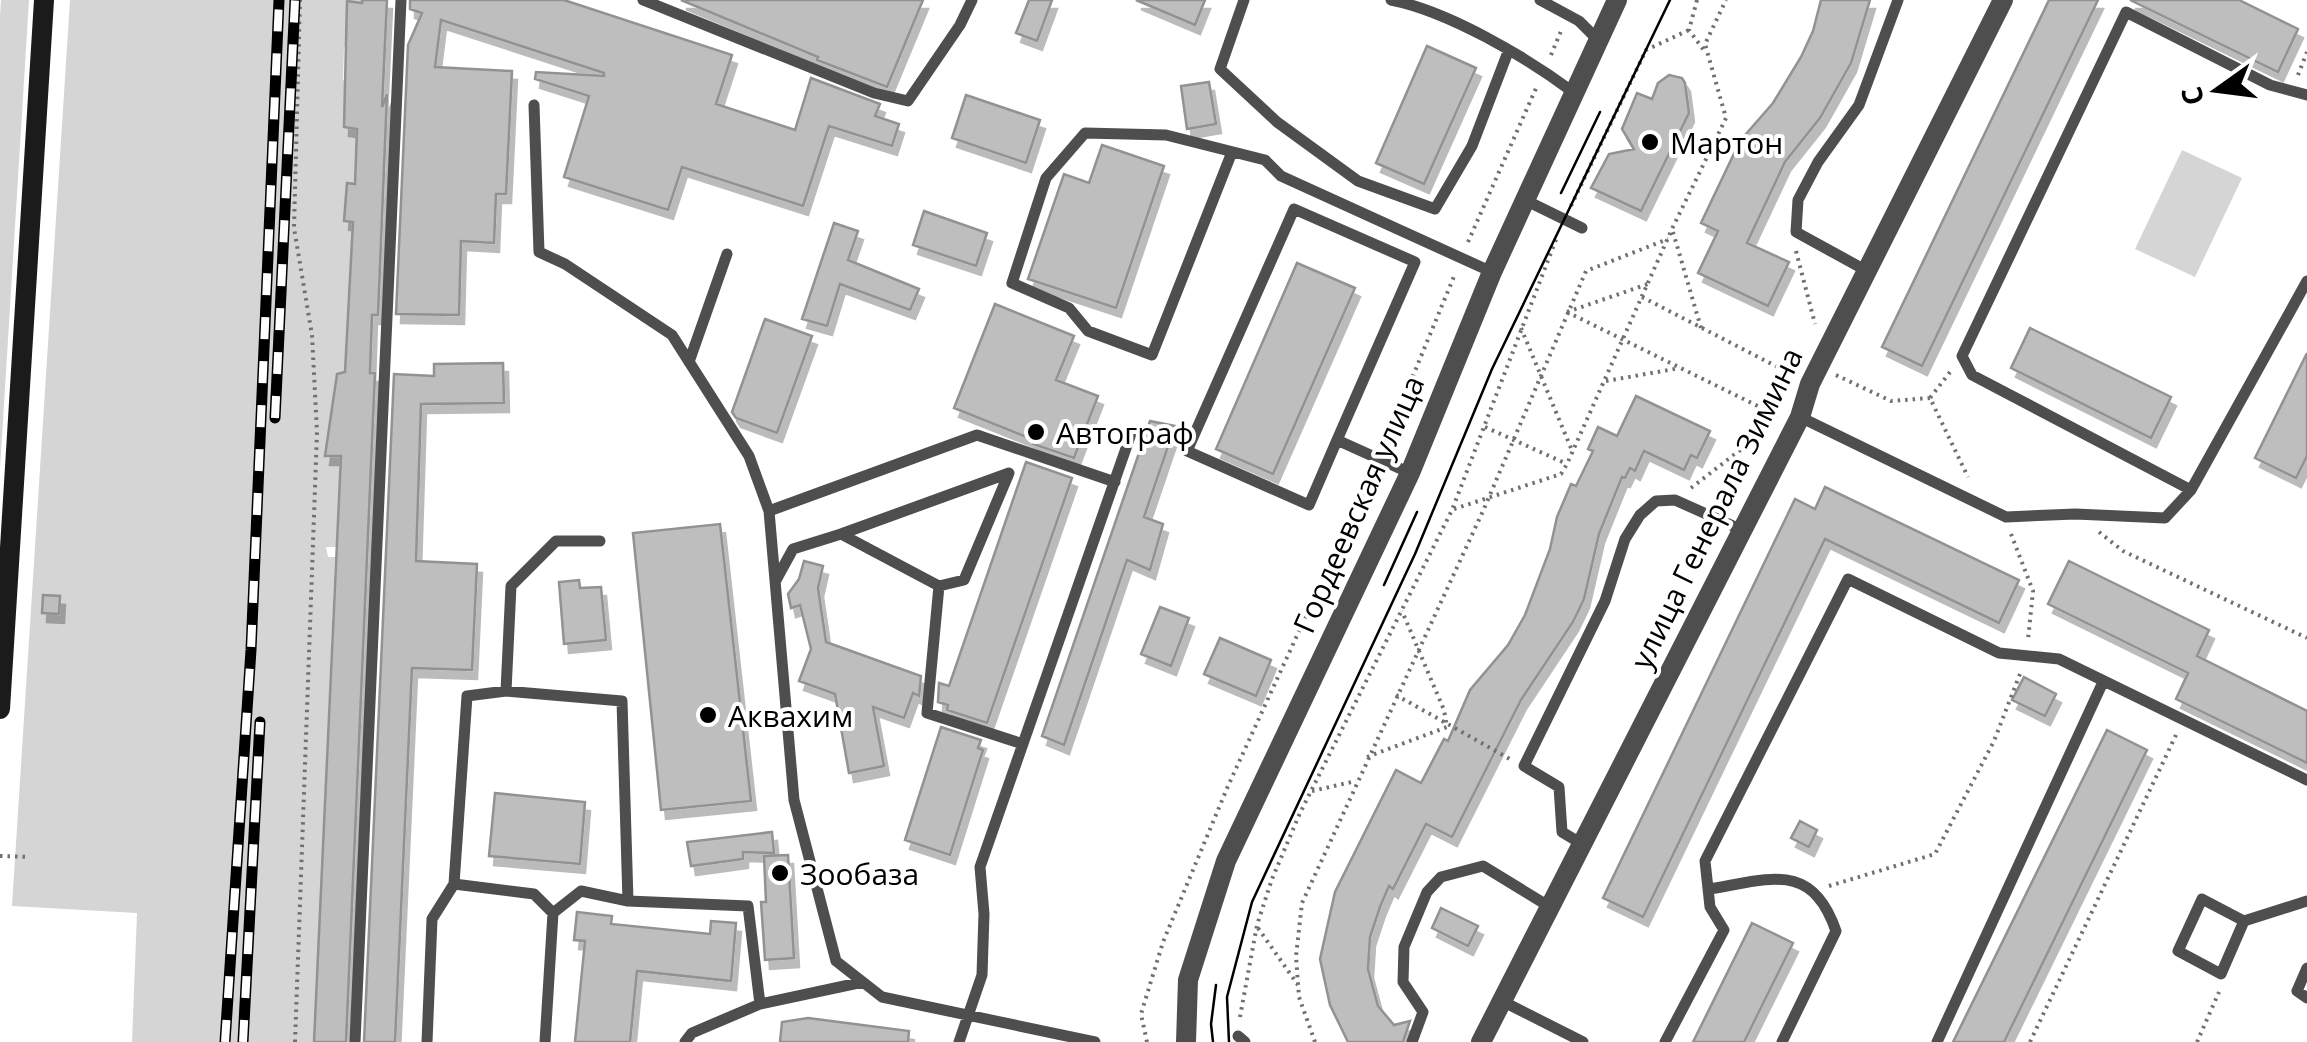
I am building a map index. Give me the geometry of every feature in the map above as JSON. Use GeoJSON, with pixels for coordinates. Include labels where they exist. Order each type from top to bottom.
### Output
{"type":"FeatureCollection","features":[{"type":"Feature","properties":{"kind":"main road"},"geometry":{"type":"LineString","coordinates":[[0,709],[44,0]]}},
{"type":"Feature","properties":{"kind":"street","name":"Гордеевская улица"},"geometry":{"type":"LineString","coordinates":[[1186,1042],[1188,980],[1226,861],[1410,473],[1492,272],[1617,0]]}},
{"type":"Feature","properties":{"kind":"street","name":"улица Генерала Зимина"},"geometry":{"type":"LineString","coordinates":[[1481,1042],[1800,417],[1818,369],[2003,0]]}},
{"type":"Feature","properties":{"kind":"lane"},"geometry":{"type":"LineString","coordinates":[[355,1042],[401,0]]}},
{"type":"Feature","properties":{"kind":"lane"},"geometry":{"type":"LineString","coordinates":[[644,0],[874,93],[908,101],[960,25],[972,0]]}},
{"type":"Feature","properties":{"kind":"lane"},"geometry":{"type":"LineString","coordinates":[[1244,0],[1220,69],[1276,122],[1358,181],[1435,209],[1472,146],[1508,52]]}},
{"type":"Feature","properties":{"kind":"lane"},"geometry":{"type":"LineString","coordinates":[[1391,0],[1421,6],[1544,70],[1573,92]]}},
{"type":"Feature","properties":{"kind":"lane"},"geometry":{"type":"LineString","coordinates":[[1540,0],[1579,21],[1597,39]]}},
{"type":"Feature","properties":{"kind":"lane"},"geometry":{"type":"LineString","coordinates":[[1867,271],[1796,232],[1798,200],[1818,162],[1860,105],[1898,0]]}},
{"type":"Feature","properties":{"kind":"lane"},"geometry":{"type":"LineString","coordinates":[[2192,490],[1972,374],[1962,356],[2126,12],[2270,85],[2307,95]]}},
{"type":"Feature","properties":{"kind":"lane"},"geometry":{"type":"LineString","coordinates":[[534,105],[539,252],[565,264],[672,335],[749,456],[769,511],[794,800],[836,960],[882,997],[1095,1042]]}},
{"type":"Feature","properties":{"kind":"lane"},"geometry":{"type":"LineString","coordinates":[[1232,152],[1152,355],[1088,331],[1069,308],[1012,283],[1046,178],[1085,133],[1166,135],[1265,160],[1281,176],[1492,272]]}},
{"type":"Feature","properties":{"kind":"lane"},"geometry":{"type":"LineString","coordinates":[[1524,200],[1582,228]]}},
{"type":"Feature","properties":{"kind":"lane"},"geometry":{"type":"LineString","coordinates":[[1294,208],[1415,262],[1337,440],[1308,505],[1187,452],[1294,208]]}},
{"type":"Feature","properties":{"kind":"lane"},"geometry":{"type":"LineString","coordinates":[[689,362],[727,254]]}},
{"type":"Feature","properties":{"kind":"lane"},"geometry":{"type":"LineString","coordinates":[[1800,417],[2006,517],[2075,514],[2165,518],[2192,490],[2307,281]]}},
{"type":"Feature","properties":{"kind":"lane"},"geometry":{"type":"LineString","coordinates":[[959,1042],[982,975],[984,914],[980,867],[1132,431]]}},
{"type":"Feature","properties":{"kind":"lane"},"geometry":{"type":"LineString","coordinates":[[769,511],[978,436],[1115,482]]}},
{"type":"Feature","properties":{"kind":"lane"},"geometry":{"type":"LineString","coordinates":[[1337,440],[1410,473]]}},
{"type":"Feature","properties":{"kind":"lane"},"geometry":{"type":"LineString","coordinates":[[775,581],[792,549],[1009,473],[964,580],[939,586],[841,534]]}},
{"type":"Feature","properties":{"kind":"lane"},"geometry":{"type":"LineString","coordinates":[[1582,844],[1562,832],[1560,787],[1524,766],[1606,601],[1625,540],[1640,515],[1656,501],[1675,500],[1742,530]]}},
{"type":"Feature","properties":{"kind":"lane"},"geometry":{"type":"LineString","coordinates":[[506,691],[510,586],[556,542],[600,540]]}},
{"type":"Feature","properties":{"kind":"lane"},"geometry":{"type":"LineString","coordinates":[[1665,1042],[1724,930],[1710,907],[1705,861],[1848,579],[1999,653],[2059,659],[2307,780]]}},
{"type":"Feature","properties":{"kind":"lane"},"geometry":{"type":"LineString","coordinates":[[939,586],[927,714],[1023,744]]}},
{"type":"Feature","properties":{"kind":"lane"},"geometry":{"type":"LineString","coordinates":[[1937,1042],[2104,682]]}},
{"type":"Feature","properties":{"kind":"lane"},"geometry":{"type":"LineString","coordinates":[[427,1042],[432,918],[454,884],[467,696],[506,691],[622,702],[628,901]]}},
{"type":"Feature","properties":{"kind":"lane"},"geometry":{"type":"LineString","coordinates":[[1412,1042],[1423,1012],[1403,982],[1404,946],[1427,892],[1441,877],[1483,866],[1550,907]]}},
{"type":"Feature","properties":{"kind":"lane"},"geometry":{"type":"LineString","coordinates":[[1710,889],[1787,877],[1815,890],[1828,907],[1836,931],[1782,1042]]}},
{"type":"Feature","properties":{"kind":"lane"},"geometry":{"type":"LineString","coordinates":[[454,884],[534,894],[553,913]]}},
{"type":"Feature","properties":{"kind":"lane"},"geometry":{"type":"LineString","coordinates":[[545,1042],[553,913],[581,890],[628,901],[748,906],[760,1004]]}},
{"type":"Feature","properties":{"kind":"lane"},"geometry":{"type":"LineString","coordinates":[[2244,921],[2221,974],[2178,951],[2202,899],[2244,921],[2307,901]]}},
{"type":"Feature","properties":{"kind":"lane"},"geometry":{"type":"LineString","coordinates":[[2307,968],[2297,991],[2307,998]]}},
{"type":"Feature","properties":{"kind":"lane"},"geometry":{"type":"LineString","coordinates":[[685,1042],[692,1033],[760,1004],[863,982]]}},
{"type":"Feature","properties":{"kind":"lane"},"geometry":{"type":"LineString","coordinates":[[1502,1001],[1583,1042]]}},
{"type":"Feature","properties":{"kind":"path"},"geometry":{"type":"LineString","coordinates":[[296,1042],[317,432],[312,336],[294,228],[300,0]]}},
{"type":"Feature","properties":{"kind":"path"},"geometry":{"type":"LineString","coordinates":[[1689,30],[1697,0]]}},
{"type":"Feature","properties":{"kind":"path"},"geometry":{"type":"LineString","coordinates":[[1452,510],[1561,474],[1568,464],[1672,229],[1726,118],[1705,44],[1726,0]]}},
{"type":"Feature","properties":{"kind":"path"},"geometry":{"type":"LineString","coordinates":[[1147,1042],[1140,1014],[1163,942],[1228,786],[1378,459],[1561,30],[1579,21]]}},
{"type":"Feature","properties":{"kind":"path"},"geometry":{"type":"LineString","coordinates":[[1689,30],[1708,56]]}},
{"type":"Feature","properties":{"kind":"path"},"geometry":{"type":"LineString","coordinates":[[1242,1039],[1243,988],[1256,925],[1272,879],[1311,791],[1452,510],[1564,219],[1646,50],[1689,30]]}},
{"type":"Feature","properties":{"kind":"path"},"geometry":{"type":"LineString","coordinates":[[2292,91],[2307,52]]}},
{"type":"Feature","properties":{"kind":"path"},"geometry":{"type":"LineString","coordinates":[[1672,229],[1701,328]]}},
{"type":"Feature","properties":{"kind":"path"},"geometry":{"type":"LineString","coordinates":[[1796,232],[1796,254],[1818,369]]}},
{"type":"Feature","properties":{"kind":"path"},"geometry":{"type":"LineString","coordinates":[[1315,1042],[1298,985],[1296,956],[1302,902],[1488,498],[1586,270],[1668,239]]}},
{"type":"Feature","properties":{"kind":"path"},"geometry":{"type":"LineString","coordinates":[[1568,312],[1648,284]]}},
{"type":"Feature","properties":{"kind":"path"},"geometry":{"type":"LineString","coordinates":[[1642,297],[1701,328],[1818,369],[1892,401],[1930,398],[1962,356]]}},
{"type":"Feature","properties":{"kind":"path"},"geometry":{"type":"LineString","coordinates":[[1568,312],[1782,418],[1675,500]]}},
{"type":"Feature","properties":{"kind":"path"},"geometry":{"type":"LineString","coordinates":[[1520,325],[1572,453]]}},
{"type":"Feature","properties":{"kind":"path"},"geometry":{"type":"LineString","coordinates":[[1604,381],[1680,368]]}},
{"type":"Feature","properties":{"kind":"path"},"geometry":{"type":"LineString","coordinates":[[1930,398],[1982,505]]}},
{"type":"Feature","properties":{"kind":"path"},"geometry":{"type":"LineString","coordinates":[[1484,426],[1568,464]]}},
{"type":"Feature","properties":{"kind":"path"},"geometry":{"type":"LineString","coordinates":[[2075,514],[2123,551],[2307,638]]}},
{"type":"Feature","properties":{"kind":"path"},"geometry":{"type":"LineString","coordinates":[[1815,890],[1935,854],[1994,741],[2026,656],[2033,590],[2006,517]]}},
{"type":"Feature","properties":{"kind":"path"},"geometry":{"type":"LineString","coordinates":[[1402,610],[1447,726]]}},
{"type":"Feature","properties":{"kind":"path"},"geometry":{"type":"LineString","coordinates":[[1396,695],[1524,766]]}},
{"type":"Feature","properties":{"kind":"path"},"geometry":{"type":"LineString","coordinates":[[2030,1042],[2184,718]]}},
{"type":"Feature","properties":{"kind":"path"},"geometry":{"type":"LineString","coordinates":[[1367,757],[1447,726]]}},
{"type":"Feature","properties":{"kind":"path"},"geometry":{"type":"LineString","coordinates":[[1311,791],[1356,781]]}},
{"type":"Feature","properties":{"kind":"path"},"geometry":{"type":"LineString","coordinates":[[0,856],[29,858]]}},
{"type":"Feature","properties":{"kind":"path"},"geometry":{"type":"LineString","coordinates":[[1256,925],[1298,985]]}},
{"type":"Feature","properties":{"kind":"path"},"geometry":{"type":"LineString","coordinates":[[2197,1042],[2223,984]]}},
{"type":"Feature","properties":{"kind":"shaded area"},"geometry":{"type":"Polygon","coordinates":[[[1,0],[29,0],[0,469],[0,15],[1,0]]]}},
{"type":"Feature","properties":{"kind":"shaded area"},"geometry":{"type":"Polygon","coordinates":[[[70,0],[362,0],[347,2],[346,24],[362,24],[362,48],[344,47],[343,80],[352,82],[350,104],[344,105],[344,127],[357,129],[355,184],[347,184],[345,221],[353,222],[345,372],[336,374],[325,455],[341,456],[338,547],[326,547],[328,557],[335,557],[314,1042],[132,1042],[137,913],[12,906],[70,0]]]}},
{"type":"Feature","properties":{"kind":"shaded area"},"geometry":{"type":"Polygon","coordinates":[[[2182,150],[2242,178],[2195,277],[2135,249],[2182,150]]]}},
{"type":"Feature","properties":{"kind":"building"},"geometry":{"type":"Polygon","coordinates":[[[387,0],[382,107],[387,94],[378,315],[372,315],[370,373],[375,373],[346,1042],[314,1042],[341,456],[325,456],[337,374],[345,372],[353,222],[344,221],[347,183],[355,184],[357,129],[344,127],[347,1],[387,0]]]}},
{"type":"Feature","properties":{"kind":"building"},"geometry":{"type":"Polygon","coordinates":[[[410,0],[564,0],[732,55],[716,104],[795,130],[811,78],[880,104],[875,116],[899,124],[892,146],[829,126],[803,206],[682,167],[668,210],[564,177],[589,96],[535,79],[536,72],[604,73],[441,20],[435,67],[512,71],[506,194],[496,194],[494,243],[461,241],[459,315],[396,314],[408,45],[422,13],[410,9],[410,0]]]}},
{"type":"Feature","properties":{"kind":"building"},"geometry":{"type":"Polygon","coordinates":[[[681,0],[923,0],[887,87],[681,0]]]}},
{"type":"Feature","properties":{"kind":"building"},"geometry":{"type":"Polygon","coordinates":[[[1029,0],[1052,0],[1037,41],[1016,33],[1029,0]]]}},
{"type":"Feature","properties":{"kind":"building"},"geometry":{"type":"Polygon","coordinates":[[[1136,0],[1205,0],[1195,25],[1136,0]]]}},
{"type":"Feature","properties":{"kind":"building"},"geometry":{"type":"Polygon","coordinates":[[[1821,0],[1870,0],[1851,63],[1820,118],[1785,162],[1747,243],[1789,262],[1768,306],[1698,273],[1718,231],[1701,223],[1740,141],[1773,103],[1801,57],[1821,0]]]}},
{"type":"Feature","properties":{"kind":"building"},"geometry":{"type":"Polygon","coordinates":[[[2049,0],[2098,0],[1922,366],[1882,347],[2049,0]]]}},
{"type":"Feature","properties":{"kind":"building"},"geometry":{"type":"Polygon","coordinates":[[[2130,0],[2239,0],[2298,29],[2278,72],[2130,0]]]}},
{"type":"Feature","properties":{"kind":"building"},"geometry":{"type":"Polygon","coordinates":[[[1427,46],[1476,68],[1424,184],[1376,163],[1427,46]]]}},
{"type":"Feature","properties":{"kind":"building","name":"Мартон"},"geometry":{"type":"Polygon","coordinates":[[[1669,75],[1682,78],[1685,83],[1689,113],[1641,211],[1591,188],[1609,154],[1634,149],[1622,129],[1637,93],[1652,99],[1658,83],[1669,75]]]}},
{"type":"Feature","properties":{"kind":"building"},"geometry":{"type":"Polygon","coordinates":[[[1209,82],[1216,124],[1187,129],[1181,86],[1209,82]]]}},
{"type":"Feature","properties":{"kind":"building"},"geometry":{"type":"Polygon","coordinates":[[[966,95],[1040,120],[1026,163],[952,138],[966,95]]]}},
{"type":"Feature","properties":{"kind":"building"},"geometry":{"type":"Polygon","coordinates":[[[1102,145],[1164,166],[1116,308],[1028,279],[1064,174],[1089,183],[1102,145]]]}},
{"type":"Feature","properties":{"kind":"building"},"geometry":{"type":"Polygon","coordinates":[[[924,211],[987,233],[976,266],[913,245],[924,211]]]}},
{"type":"Feature","properties":{"kind":"building"},"geometry":{"type":"Polygon","coordinates":[[[834,223],[858,231],[848,260],[919,289],[910,310],[840,284],[827,326],[802,319],[834,223]]]}},
{"type":"Feature","properties":{"kind":"building"},"geometry":{"type":"Polygon","coordinates":[[[1297,263],[1355,288],[1273,474],[1216,449],[1297,263]]]}},
{"type":"Feature","properties":{"kind":"building"},"geometry":{"type":"Polygon","coordinates":[[[995,304],[1074,336],[1056,380],[1098,396],[1074,458],[954,408],[995,304]]]}},
{"type":"Feature","properties":{"kind":"building"},"geometry":{"type":"Polygon","coordinates":[[[765,319],[812,336],[777,433],[736,418],[732,412],[765,319]]]}},
{"type":"Feature","properties":{"kind":"building"},"geometry":{"type":"Polygon","coordinates":[[[2030,328],[2171,397],[2151,438],[2011,368],[2030,328]]]}},
{"type":"Feature","properties":{"kind":"building"},"geometry":{"type":"Polygon","coordinates":[[[2307,353],[2307,456],[2296,478],[2255,458],[2307,353]]]}},
{"type":"Feature","properties":{"kind":"building"},"geometry":{"type":"Polygon","coordinates":[[[503,363],[504,403],[421,404],[416,561],[477,564],[472,670],[412,668],[395,1042],[364,1042],[394,374],[434,376],[434,364],[503,363]]]}},
{"type":"Feature","properties":{"kind":"building"},"geometry":{"type":"Polygon","coordinates":[[[1636,396],[1710,431],[1697,458],[1691,455],[1684,470],[1644,451],[1635,471],[1630,468],[1622,477],[1599,534],[1584,599],[1521,700],[1452,837],[1426,824],[1380,907],[1370,937],[1368,969],[1378,1006],[1394,1025],[1410,1021],[1403,1042],[1348,1042],[1330,1005],[1320,959],[1335,892],[1396,770],[1421,783],[1444,739],[1448,741],[1470,690],[1508,645],[1525,615],[1571,484],[1576,486],[1593,451],[1588,449],[1598,427],[1617,436],[1636,396]]]}},
{"type":"Feature","properties":{"kind":"building"},"geometry":{"type":"Polygon","coordinates":[[[1150,421],[1175,426],[1144,517],[1163,524],[1150,570],[1127,560],[1064,745],[1042,736],[1150,421]]]}},
{"type":"Feature","properties":{"kind":"building"},"geometry":{"type":"Polygon","coordinates":[[[1026,462],[1072,478],[987,723],[947,710],[948,705],[938,702],[939,683],[949,686],[1026,462]]]}},
{"type":"Feature","properties":{"kind":"building"},"geometry":{"type":"Polygon","coordinates":[[[1825,487],[2019,580],[1999,623],[1825,539],[1643,917],[1603,898],[1795,499],[1815,509],[1825,487]]]}},
{"type":"Feature","properties":{"kind":"building"},"geometry":{"type":"Polygon","coordinates":[[[720,524],[751,801],[661,810],[633,533],[720,524]]]}},
{"type":"Feature","properties":{"kind":"building"},"geometry":{"type":"Polygon","coordinates":[[[804,561],[823,566],[818,588],[826,642],[921,676],[919,696],[913,693],[904,718],[873,707],[884,766],[849,773],[835,694],[799,681],[811,649],[800,605],[791,608],[788,594],[799,579],[804,561]]]}},
{"type":"Feature","properties":{"kind":"building"},"geometry":{"type":"Polygon","coordinates":[[[2069,561],[2209,630],[2197,656],[2307,711],[2307,763],[2176,699],[2188,673],[2048,604],[2069,561]]]}},
{"type":"Feature","properties":{"kind":"building"},"geometry":{"type":"Polygon","coordinates":[[[579,580],[580,588],[601,587],[606,640],[564,644],[559,582],[579,580]]]}},
{"type":"Feature","properties":{"kind":"building"},"geometry":{"type":"Polygon","coordinates":[[[43,595],[60,596],[59,614],[42,613],[43,595]]]}},
{"type":"Feature","properties":{"kind":"building"},"geometry":{"type":"Polygon","coordinates":[[[1160,607],[1189,618],[1171,666],[1141,654],[1160,607]]]}},
{"type":"Feature","properties":{"kind":"building"},"geometry":{"type":"Polygon","coordinates":[[[1220,638],[1271,660],[1256,696],[1204,674],[1220,638]]]}},
{"type":"Feature","properties":{"kind":"building"},"geometry":{"type":"Polygon","coordinates":[[[2024,677],[2056,694],[2045,716],[2012,700],[2024,677]]]}},
{"type":"Feature","properties":{"kind":"building"},"geometry":{"type":"Polygon","coordinates":[[[941,727],[981,740],[978,748],[983,750],[950,855],[905,840],[941,727]]]}},
{"type":"Feature","properties":{"kind":"building"},"geometry":{"type":"Polygon","coordinates":[[[2107,730],[2147,750],[2004,1042],[1953,1042],[2107,730]]]}},
{"type":"Feature","properties":{"kind":"building"},"geometry":{"type":"Polygon","coordinates":[[[495,793],[585,802],[580,864],[489,856],[495,793]]]}},
{"type":"Feature","properties":{"kind":"building"},"geometry":{"type":"Polygon","coordinates":[[[1800,821],[1817,830],[1809,847],[1791,838],[1800,821]]]}},
{"type":"Feature","properties":{"kind":"building"},"geometry":{"type":"Polygon","coordinates":[[[772,832],[774,853],[743,852],[743,859],[691,866],[687,842],[772,832]]]}},
{"type":"Feature","properties":{"kind":"building"},"geometry":{"type":"Polygon","coordinates":[[[788,855],[794,958],[765,960],[761,902],[766,902],[764,856],[788,855]]]}},
{"type":"Feature","properties":{"kind":"building"},"geometry":{"type":"Polygon","coordinates":[[[1441,908],[1478,926],[1468,946],[1432,928],[1441,908]]]}},
{"type":"Feature","properties":{"kind":"building"},"geometry":{"type":"Polygon","coordinates":[[[577,912],[612,916],[611,924],[710,934],[711,921],[736,923],[731,981],[637,971],[630,1042],[575,1042],[585,941],[574,940],[577,912]]]}},
{"type":"Feature","properties":{"kind":"building"},"geometry":{"type":"Polygon","coordinates":[[[1752,923],[1793,943],[1744,1042],[1693,1042],[1752,923]]]}},
{"type":"Feature","properties":{"kind":"building"},"geometry":{"type":"Polygon","coordinates":[[[808,1018],[909,1031],[908,1042],[780,1042],[782,1022],[808,1018]]]}},
{"type":"Feature","properties":{"kind":"tram line"},"geometry":{"type":"LineString","coordinates":[[1229,1042],[1227,997],[1252,902],[1415,554],[1492,369],[1670,0]]}},
{"type":"Feature","properties":{"kind":"tram line"},"geometry":{"type":"LineString","coordinates":[[1561,193],[1600,112]]}},
{"type":"Feature","properties":{"kind":"tram line"},"geometry":{"type":"LineString","coordinates":[[1384,585],[1417,512]]}},
{"type":"Feature","properties":{"kind":"tram line"},"geometry":{"type":"LineString","coordinates":[[1213,1042],[1216,985]]}},
{"type":"Feature","properties":{"kind":"railway"},"geometry":{"type":"LineString","coordinates":[[225,1042],[251,650],[279,0]]}},
{"type":"Feature","properties":{"kind":"railway"},"geometry":{"type":"LineString","coordinates":[[275,418],[295,0]]}},
{"type":"Feature","properties":{"kind":"railway"},"geometry":{"type":"LineString","coordinates":[[243,1042],[260,722]]}},
{"type":"Feature","properties":{"kind":"place","name":"Мартон"},"geometry":{"type":"Point","coordinates":[1650,142]}},
{"type":"Feature","properties":{"kind":"place","name":"Автограф"},"geometry":{"type":"Point","coordinates":[1036,432]}},
{"type":"Feature","properties":{"kind":"place","name":"Аквахим"},"geometry":{"type":"Point","coordinates":[708,715]}},
{"type":"Feature","properties":{"kind":"place","name":"Зообаза"},"geometry":{"type":"Point","coordinates":[780,873]}}]}
